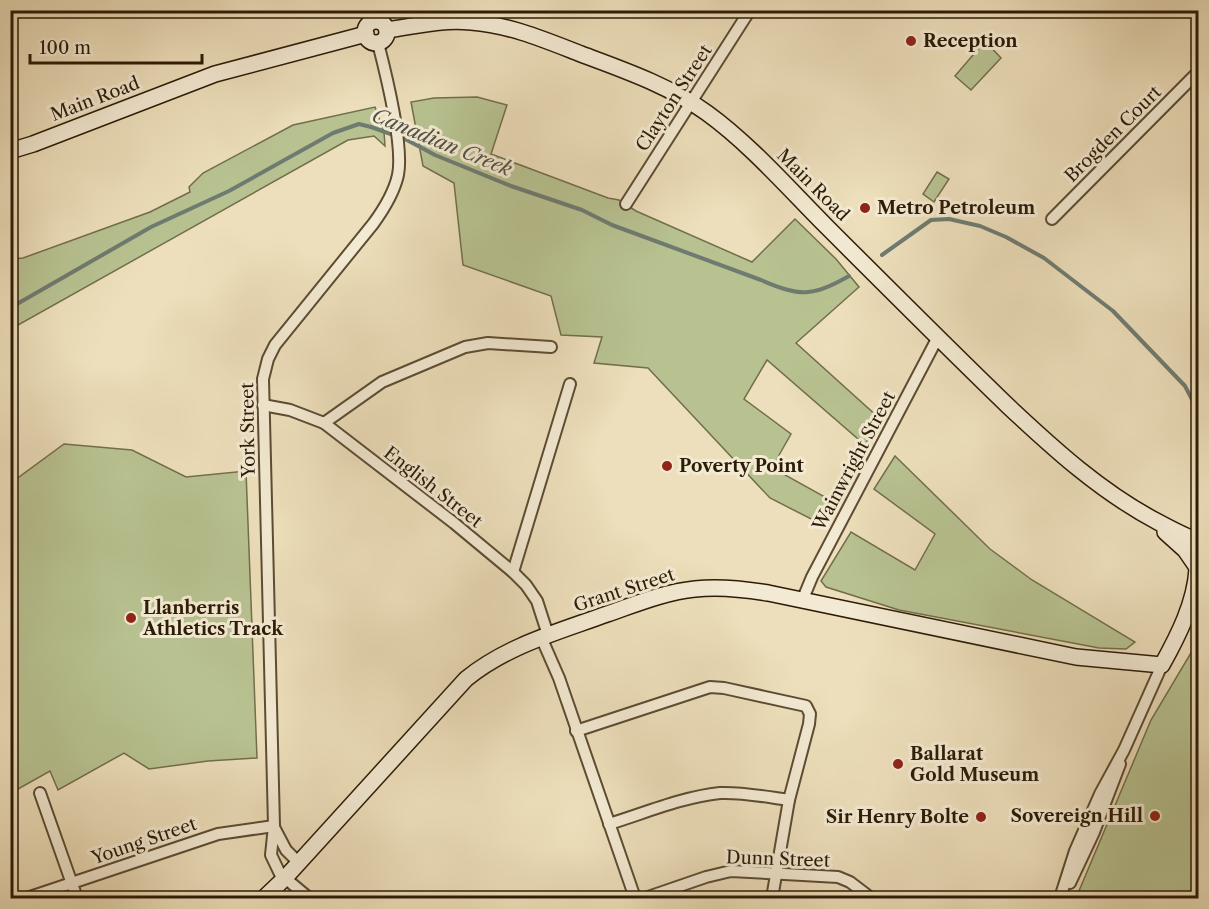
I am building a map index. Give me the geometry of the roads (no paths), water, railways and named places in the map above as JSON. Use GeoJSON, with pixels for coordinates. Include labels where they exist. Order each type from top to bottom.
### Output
{"type":"FeatureCollection","features":[{"type":"Feature","properties":{"kind":"main road","name":"Main Road"},"geometry":{"type":"LineString","coordinates":[[10,151],[225,71],[375,28],[441,21],[469,22],[502,27],[542,39],[630,72],[690,102],[714,118],[744,144],[1054,450],[1092,481],[1141,513],[1180,545],[1198,565]]}},
{"type":"Feature","properties":{"kind":"main road","name":"Main Road"},"geometry":{"type":"LineString","coordinates":[[1141,513],[1198,541]]}},
{"type":"Feature","properties":{"kind":"main road"},"geometry":{"type":"LineString","coordinates":[[1164,662],[1188,609],[1198,565]]}},
{"type":"Feature","properties":{"kind":"main road","name":"Grant Street"},"geometry":{"type":"LineString","coordinates":[[264,898],[299,863],[466,679],[482,666],[507,651],[545,636],[666,594],[715,588],[742,590],[1076,657],[1114,662],[1164,662]]}},
{"type":"Feature","properties":{"kind":"main road"},"geometry":{"type":"LineString","coordinates":[[1164,662],[1198,609]]}},
{"type":"Feature","properties":{"kind":"street","name":"Clayton Street"},"geometry":{"type":"LineString","coordinates":[[626,204],[750,10]]}},
{"type":"Feature","properties":{"kind":"street","name":"York Street"},"geometry":{"type":"LineString","coordinates":[[284,879],[271,855],[274,826],[263,373],[269,355],[280,338],[373,224],[385,206],[397,180],[399,146],[375,28]]}},
{"type":"Feature","properties":{"kind":"street","name":"Brogden Court"},"geometry":{"type":"LineString","coordinates":[[1052,219],[1198,72]]}},
{"type":"Feature","properties":{"kind":"street","name":"Wainwright Street"},"geometry":{"type":"LineString","coordinates":[[802,602],[812,577],[938,338]]}},
{"type":"Feature","properties":{"kind":"street"},"geometry":{"type":"LineString","coordinates":[[324,423],[376,385],[465,347],[488,343],[551,346]]}},
{"type":"Feature","properties":{"kind":"street"},"geometry":{"type":"LineString","coordinates":[[513,572],[570,384]]}},
{"type":"Feature","properties":{"kind":"street","name":"English Street"},"geometry":{"type":"LineString","coordinates":[[262,405],[290,410],[324,423],[454,523],[513,572],[531,591],[537,601],[545,636],[576,730],[635,898]]}},
{"type":"Feature","properties":{"kind":"street"},"geometry":{"type":"LineString","coordinates":[[1060,898],[1072,859],[1089,830],[1108,776],[1124,750],[1164,662]]}},
{"type":"Feature","properties":{"kind":"street"},"geometry":{"type":"LineString","coordinates":[[576,730],[710,687],[800,704],[809,711],[809,724],[789,800],[772,898]]}},
{"type":"Feature","properties":{"kind":"street"},"geometry":{"type":"LineString","coordinates":[[40,793],[77,898]]}},
{"type":"Feature","properties":{"kind":"street"},"geometry":{"type":"LineString","coordinates":[[609,824],[686,800],[719,794],[743,794],[789,800]]}},
{"type":"Feature","properties":{"kind":"street","name":"York Street"},"geometry":{"type":"LineString","coordinates":[[274,826],[284,846],[299,863]]}},
{"type":"Feature","properties":{"kind":"street","name":"Young Street"},"geometry":{"type":"LineString","coordinates":[[27,898],[218,834],[274,826]]}},
{"type":"Feature","properties":{"kind":"street","name":"Dunn Street"},"geometry":{"type":"LineString","coordinates":[[645,898],[719,873],[743,871],[843,879],[871,898]]}},
{"type":"Feature","properties":{"kind":"street"},"geometry":{"type":"LineString","coordinates":[[284,879],[309,898]]}},
{"type":"Feature","properties":{"kind":"waterway","name":"Canadian Creek"},"geometry":{"type":"LineString","coordinates":[[10,308],[151,227],[229,191],[333,133],[359,124],[405,139],[435,155],[511,186],[582,210],[612,225],[786,290],[815,291],[849,276]]}},
{"type":"Feature","properties":{"kind":"waterway","name":"Canadian Creek"},"geometry":{"type":"LineString","coordinates":[[882,255],[931,220],[949,219],[980,226],[1006,237],[1044,258],[1113,311],[1185,386],[1198,411]]}},
{"type":"Feature","properties":{"kind":"waterway"},"geometry":{"type":"LineString","coordinates":[[10,247],[13,264],[10,270]]}},
{"type":"Feature","properties":{"kind":"place","name":"Reception"},"geometry":{"type":"Point","coordinates":[911,41]}},
{"type":"Feature","properties":{"kind":"place","name":"Metro Petroleum"},"geometry":{"type":"Point","coordinates":[865,208]}},
{"type":"Feature","properties":{"kind":"place","name":"Poverty Point"},"geometry":{"type":"Point","coordinates":[667,466]}},
{"type":"Feature","properties":{"kind":"place","name":"Llanberris Athletics Track"},"geometry":{"type":"Point","coordinates":[131,618]}},
{"type":"Feature","properties":{"kind":"place","name":"Ballarat Gold Museum"},"geometry":{"type":"Point","coordinates":[898,764]}},
{"type":"Feature","properties":{"kind":"place","name":"Sovereign Hill"},"geometry":{"type":"Point","coordinates":[1155,816]}},
{"type":"Feature","properties":{"kind":"place","name":"Sir Henry Bolte"},"geometry":{"type":"Point","coordinates":[981,817]}}]}
